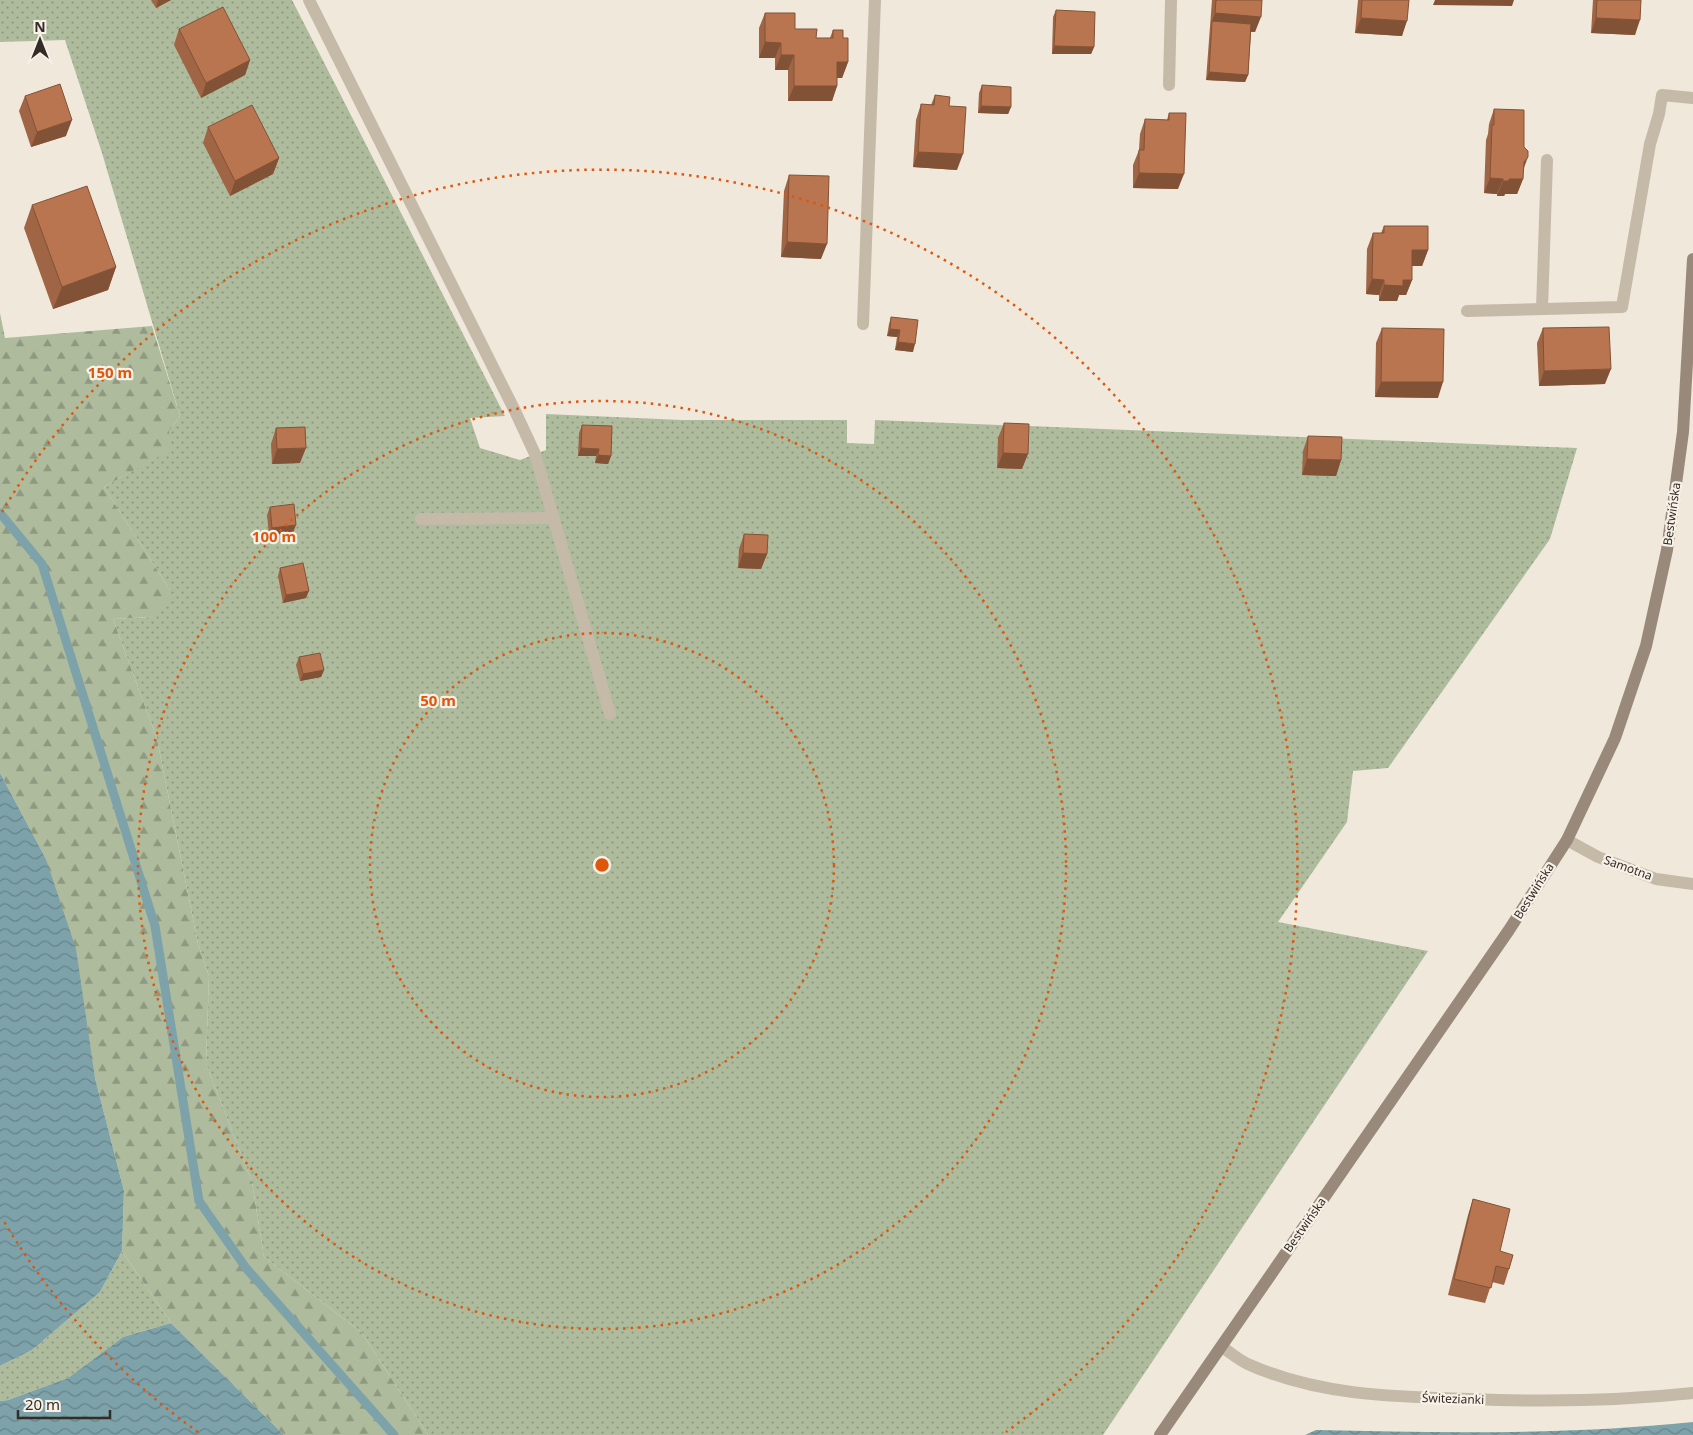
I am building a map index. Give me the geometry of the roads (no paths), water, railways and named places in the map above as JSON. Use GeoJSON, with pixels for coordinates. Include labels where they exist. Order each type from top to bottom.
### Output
{"type":"FeatureCollection","features":[{"type":"Feature","properties":{"kind":"street"},"geometry":{"type":"LineString","coordinates":[[309,0],[515,410],[535,454],[610,714]]}},
{"type":"Feature","properties":{"kind":"street"},"geometry":{"type":"LineString","coordinates":[[862,324],[875,0]]}},
{"type":"Feature","properties":{"kind":"street"},"geometry":{"type":"LineString","coordinates":[[1169,85],[1171,0]]}},
{"type":"Feature","properties":{"kind":"street"},"geometry":{"type":"LineString","coordinates":[[1468,312],[1622,307],[1650,144],[1659,114],[1662,95],[1693,98]]}},
{"type":"Feature","properties":{"kind":"street"},"geometry":{"type":"LineString","coordinates":[[1542,309],[1547,160]]}},
{"type":"Feature","properties":{"kind":"street","name":"Bestwińska"},"geometry":{"type":"LineString","coordinates":[[1160,1435],[1510,930],[1566,840],[1615,738],[1646,646],[1667,550],[1682,432],[1693,259]]}},
{"type":"Feature","properties":{"kind":"street"},"geometry":{"type":"LineString","coordinates":[[421,519],[554,518]]}},
{"type":"Feature","properties":{"kind":"street","name":"Samotna"},"geometry":{"type":"LineString","coordinates":[[1566,840],[1598,857],[1656,879],[1693,884]]}},
{"type":"Feature","properties":{"kind":"street","name":"Świtezianki"},"geometry":{"type":"LineString","coordinates":[[1222,1347],[1249,1365],[1292,1381],[1351,1392],[1414,1398],[1514,1401],[1638,1399],[1693,1394]]}},
{"type":"Feature","properties":{"kind":"water"},"geometry":{"type":"Polygon","coordinates":[[[0,773],[46,859],[76,949],[95,1078],[124,1191],[122,1251],[100,1292],[32,1350],[0,1366],[0,773]]]}},
{"type":"Feature","properties":{"kind":"water"},"geometry":{"type":"Polygon","coordinates":[[[171,1323],[284,1435],[0,1435],[0,1401],[8,1400],[68,1378],[123,1337],[171,1323]]]}},
{"type":"Feature","properties":{"kind":"water"},"geometry":{"type":"Polygon","coordinates":[[[1693,1422],[1693,1435],[1305,1435],[1316,1430],[1552,1431],[1693,1422]]]}},
{"type":"Feature","properties":{"kind":"waterway"},"geometry":{"type":"LineString","coordinates":[[0,513],[42,564],[155,926],[199,1201],[246,1268],[394,1435]]}}]}
